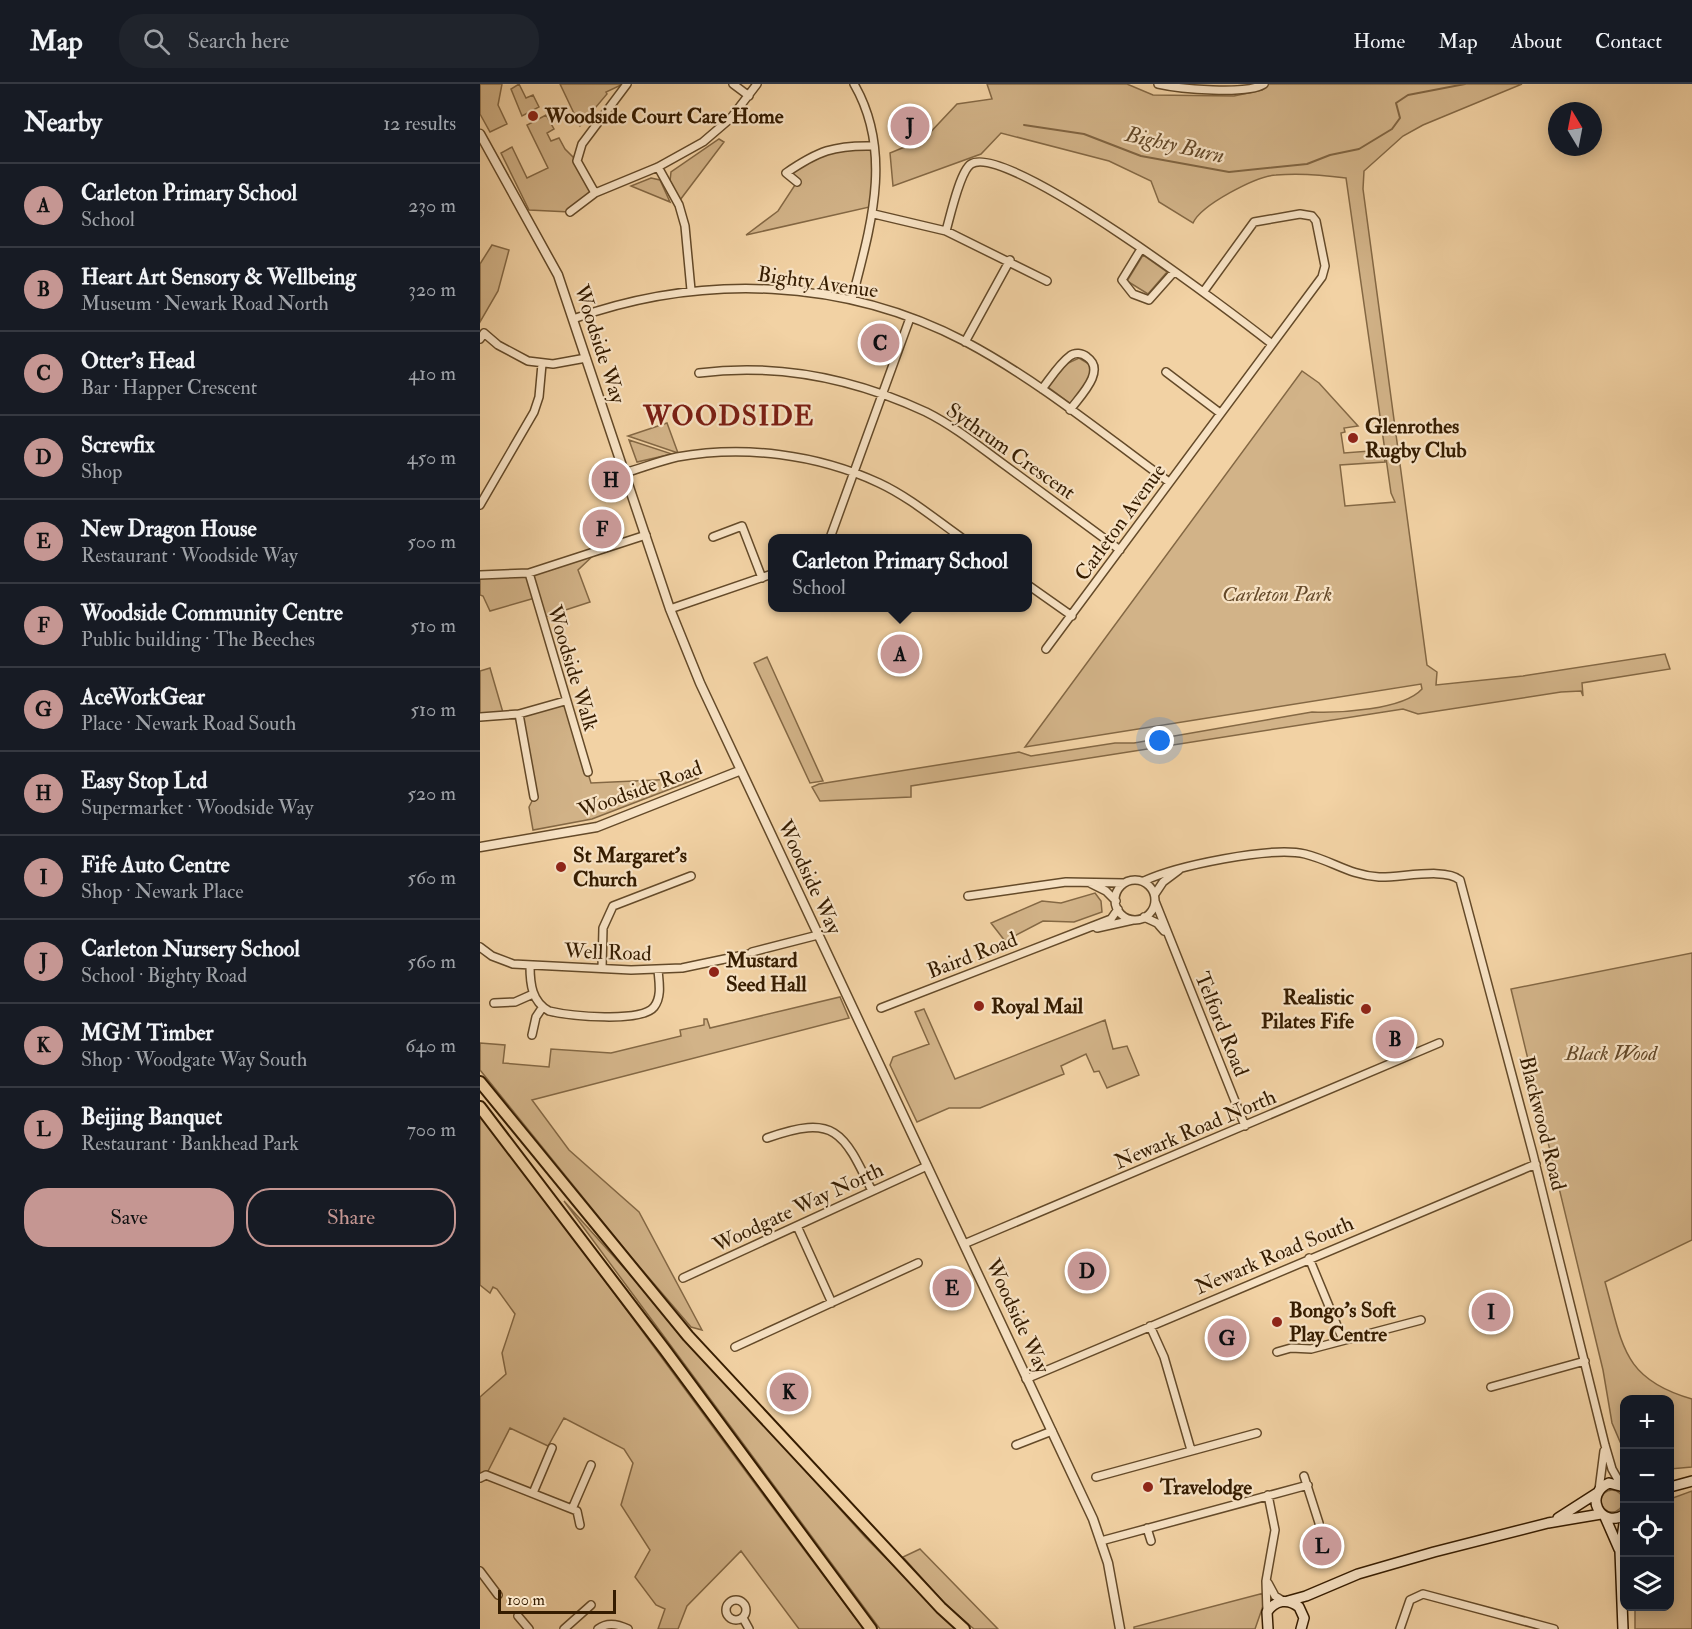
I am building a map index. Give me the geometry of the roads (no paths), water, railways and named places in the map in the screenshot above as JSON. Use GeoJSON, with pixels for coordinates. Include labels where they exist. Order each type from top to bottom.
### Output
{"type":"FeatureCollection","features":[{"type":"Feature","properties":{"kind":"highway"},"geometry":{"type":"LineString","coordinates":[[480,1082],[688,1336],[941,1608],[964,1629]]}},
{"type":"Feature","properties":{"kind":"highway"},"geometry":{"type":"LineString","coordinates":[[480,1107],[659,1342],[871,1629]]}},
{"type":"Feature","properties":{"kind":"main road"},"geometry":{"type":"LineString","coordinates":[[1674,1486],[1692,1481]]}},
{"type":"Feature","properties":{"kind":"main road"},"geometry":{"type":"LineString","coordinates":[[1548,1523],[1609,1483],[1620,1485]]}},
{"type":"Feature","properties":{"kind":"main road"},"geometry":{"type":"LineString","coordinates":[[1598,1491],[1595,1504],[1620,1551]]}},
{"type":"Feature","properties":{"kind":"main road"},"geometry":{"type":"LineString","coordinates":[[1260,1629],[1276,1603],[1321,1591],[1358,1574],[1548,1523],[1603,1516],[1620,1517]]}},
{"type":"Feature","properties":{"kind":"main road"},"geometry":{"type":"LineString","coordinates":[[1620,1557],[1623,1629]]}},
{"type":"Feature","properties":{"kind":"main road"},"geometry":{"type":"LineString","coordinates":[[1302,1613],[1309,1601],[1321,1591]]}},
{"type":"Feature","properties":{"kind":"main road"},"geometry":{"type":"LineString","coordinates":[[1286,1601],[1299,1607],[1302,1613],[1302,1628]]}},
{"type":"Feature","properties":{"kind":"main road"},"geometry":{"type":"LineString","coordinates":[[1267,1615],[1268,1629]]}},
{"type":"Feature","properties":{"kind":"street"},"geometry":{"type":"LineString","coordinates":[[596,193],[577,161],[582,144],[627,84]]}},
{"type":"Feature","properties":{"kind":"street"},"geometry":{"type":"LineString","coordinates":[[734,84],[749,96]]}},
{"type":"Feature","properties":{"kind":"street"},"geometry":{"type":"LineString","coordinates":[[570,212],[596,193],[658,167],[716,132],[757,84]]}},
{"type":"Feature","properties":{"kind":"street"},"geometry":{"type":"LineString","coordinates":[[852,300],[874,214],[876,176],[868,120],[854,84]]}},
{"type":"Feature","properties":{"kind":"street"},"geometry":{"type":"LineString","coordinates":[[1158,84],[1176,88],[1228,90],[1264,84]]}},
{"type":"Feature","properties":{"kind":"street","name":"Woodside Way"},"geometry":{"type":"LineString","coordinates":[[480,134],[547,254],[573,319],[670,609],[740,771],[1052,1431],[1101,1541],[1108,1563],[1120,1629]]}},
{"type":"Feature","properties":{"kind":"street"},"geometry":{"type":"LineString","coordinates":[[797,182],[786,173],[824,149],[848,145],[873,146]]}},
{"type":"Feature","properties":{"kind":"street"},"geometry":{"type":"LineString","coordinates":[[946,231],[964,171],[972,163],[983,161],[1013,169],[1086,210],[1173,273],[1204,291],[1272,344]]}},
{"type":"Feature","properties":{"kind":"street"},"geometry":{"type":"LineString","coordinates":[[658,167],[682,216],[688,246],[692,290]]}},
{"type":"Feature","properties":{"kind":"street"},"geometry":{"type":"LineString","coordinates":[[874,214],[946,231],[1010,260],[1047,281]]}},
{"type":"Feature","properties":{"kind":"street","name":"Carleton Avenue"},"geometry":{"type":"LineString","coordinates":[[1046,649],[1325,272],[1318,228],[1312,216],[1300,214],[1254,222],[1204,291]]}},
{"type":"Feature","properties":{"kind":"street"},"geometry":{"type":"LineString","coordinates":[[1141,249],[1122,280],[1133,294],[1149,300],[1173,273]]}},
{"type":"Feature","properties":{"kind":"street"},"geometry":{"type":"LineString","coordinates":[[965,342],[1010,260]]}},
{"type":"Feature","properties":{"kind":"street","name":"Bighty Avenue"},"geometry":{"type":"LineString","coordinates":[[573,319],[634,300],[692,290],[765,289],[852,300],[910,318],[965,342],[1042,389],[1168,482]]}},
{"type":"Feature","properties":{"kind":"street"},"geometry":{"type":"LineString","coordinates":[[831,534],[910,318]]}},
{"type":"Feature","properties":{"kind":"street"},"geometry":{"type":"LineString","coordinates":[[482,336],[514,355],[542,364],[586,358]]}},
{"type":"Feature","properties":{"kind":"street"},"geometry":{"type":"LineString","coordinates":[[1042,389],[1069,356],[1079,354],[1088,357],[1093,365],[1094,375],[1070,410]]}},
{"type":"Feature","properties":{"kind":"street"},"geometry":{"type":"LineString","coordinates":[[480,505],[534,412],[539,397],[542,364]]}},
{"type":"Feature","properties":{"kind":"street","name":"Sythrum Crescent"},"geometry":{"type":"LineString","coordinates":[[699,373],[750,370],[796,373],[841,381],[927,413],[964,435],[1120,550]]}},
{"type":"Feature","properties":{"kind":"street"},"geometry":{"type":"LineString","coordinates":[[1166,372],[1220,413]]}},
{"type":"Feature","properties":{"kind":"street"},"geometry":{"type":"LineString","coordinates":[[624,473],[678,457],[740,453],[801,458],[854,472],[907,499],[956,534]]}},
{"type":"Feature","properties":{"kind":"street"},"geometry":{"type":"LineString","coordinates":[[713,537],[742,526],[762,578]]}},
{"type":"Feature","properties":{"kind":"street"},"geometry":{"type":"LineString","coordinates":[[480,575],[529,573],[646,535]]}},
{"type":"Feature","properties":{"kind":"street","name":"Woodside Walk"},"geometry":{"type":"LineString","coordinates":[[529,573],[565,701],[588,772]]}},
{"type":"Feature","properties":{"kind":"street"},"geometry":{"type":"LineString","coordinates":[[670,609],[768,576]]}},
{"type":"Feature","properties":{"kind":"street"},"geometry":{"type":"LineString","coordinates":[[1032,588],[1072,616]]}},
{"type":"Feature","properties":{"kind":"street"},"geometry":{"type":"LineString","coordinates":[[480,717],[519,714],[565,701]]}},
{"type":"Feature","properties":{"kind":"street"},"geometry":{"type":"LineString","coordinates":[[519,714],[534,797]]}},
{"type":"Feature","properties":{"kind":"street","name":"Woodside Road"},"geometry":{"type":"LineString","coordinates":[[480,848],[597,827],[740,771]]}},
{"type":"Feature","properties":{"kind":"street","name":"Blackwood Road"},"geometry":{"type":"LineString","coordinates":[[1181,868],[1291,852],[1317,857],[1356,875],[1389,877],[1451,874],[1460,880],[1536,1164],[1605,1446],[1612,1469],[1620,1481]]}},
{"type":"Feature","properties":{"kind":"street"},"geometry":{"type":"LineString","coordinates":[[968,896],[1085,881],[1124,883],[1133,880],[1144,881],[1181,868]]}},
{"type":"Feature","properties":{"kind":"street"},"geometry":{"type":"LineString","coordinates":[[1124,883],[1119,888],[1116,901],[1118,909],[1125,917],[1136,920],[1152,911],[1155,897],[1163,882],[1181,868]]}},
{"type":"Feature","properties":{"kind":"street"},"geometry":{"type":"LineString","coordinates":[[602,968],[603,928],[613,906],[691,876]]}},
{"type":"Feature","properties":{"kind":"street"},"geometry":{"type":"LineString","coordinates":[[1085,881],[1106,891],[1116,901]]}},
{"type":"Feature","properties":{"kind":"street"},"geometry":{"type":"LineString","coordinates":[[1144,881],[1155,897]]}},
{"type":"Feature","properties":{"kind":"street","name":"Telford Road"},"geometry":{"type":"LineString","coordinates":[[1155,897],[1168,935],[1245,1126]]}},
{"type":"Feature","properties":{"kind":"street","name":"Baird Road"},"geometry":{"type":"LineString","coordinates":[[881,1008],[1111,919],[1118,909]]}},
{"type":"Feature","properties":{"kind":"street"},"geometry":{"type":"LineString","coordinates":[[1144,917],[1156,923],[1168,935]]}},
{"type":"Feature","properties":{"kind":"street","name":"Baird Road"},"geometry":{"type":"LineString","coordinates":[[1074,933],[1136,920]]}},
{"type":"Feature","properties":{"kind":"street"},"geometry":{"type":"LineString","coordinates":[[739,956],[818,935]]}},
{"type":"Feature","properties":{"kind":"street","name":"Well Road"},"geometry":{"type":"LineString","coordinates":[[480,947],[503,962],[530,966],[658,970],[739,956]]}},
{"type":"Feature","properties":{"kind":"street"},"geometry":{"type":"LineString","coordinates":[[530,966],[533,994],[542,1008],[567,1014],[629,1016],[646,1013],[658,999],[658,970]]}},
{"type":"Feature","properties":{"kind":"street"},"geometry":{"type":"LineString","coordinates":[[495,1003],[515,1002],[533,994]]}},
{"type":"Feature","properties":{"kind":"street"},"geometry":{"type":"LineString","coordinates":[[532,1035],[536,1017],[542,1008]]}},
{"type":"Feature","properties":{"kind":"street","name":"Newark Road North"},"geometry":{"type":"LineString","coordinates":[[964,1244],[1439,1042]]}},
{"type":"Feature","properties":{"kind":"street"},"geometry":{"type":"LineString","coordinates":[[767,1138],[799,1127],[817,1126],[836,1133],[857,1159],[872,1191]]}},
{"type":"Feature","properties":{"kind":"street","name":"Newark Road South"},"geometry":{"type":"LineString","coordinates":[[1026,1378],[1536,1164]]}},
{"type":"Feature","properties":{"kind":"street","name":"Woodgate Way North"},"geometry":{"type":"LineString","coordinates":[[683,1278],[927,1166]]}},
{"type":"Feature","properties":{"kind":"street"},"geometry":{"type":"LineString","coordinates":[[797,1226],[832,1303]]}},
{"type":"Feature","properties":{"kind":"street"},"geometry":{"type":"LineString","coordinates":[[1309,1258],[1343,1341]]}},
{"type":"Feature","properties":{"kind":"street"},"geometry":{"type":"LineString","coordinates":[[735,1347],[918,1263]]}},
{"type":"Feature","properties":{"kind":"street"},"geometry":{"type":"LineString","coordinates":[[1277,1353],[1291,1348],[1311,1349],[1421,1320]]}},
{"type":"Feature","properties":{"kind":"street"},"geometry":{"type":"LineString","coordinates":[[1150,1326],[1164,1357],[1191,1450]]}},
{"type":"Feature","properties":{"kind":"street"},"geometry":{"type":"LineString","coordinates":[[1491,1387],[1585,1361]]}},
{"type":"Feature","properties":{"kind":"street"},"geometry":{"type":"LineString","coordinates":[[1016,1444],[1052,1431]]}},
{"type":"Feature","properties":{"kind":"street"},"geometry":{"type":"LineString","coordinates":[[1096,1477],[1257,1433]]}},
{"type":"Feature","properties":{"kind":"street","name":"Blackwood Road"},"geometry":{"type":"LineString","coordinates":[[1598,1491],[1605,1446]]}},
{"type":"Feature","properties":{"kind":"street"},"geometry":{"type":"LineString","coordinates":[[533,1493],[552,1448]]}},
{"type":"Feature","properties":{"kind":"street"},"geometry":{"type":"LineString","coordinates":[[572,1509],[591,1465]]}},
{"type":"Feature","properties":{"kind":"street"},"geometry":{"type":"LineString","coordinates":[[483,1476],[577,1511],[580,1525]]}},
{"type":"Feature","properties":{"kind":"street"},"geometry":{"type":"LineString","coordinates":[[1304,1476],[1319,1523]]}},
{"type":"Feature","properties":{"kind":"street"},"geometry":{"type":"LineString","coordinates":[[1101,1541],[1308,1485]]}},
{"type":"Feature","properties":{"kind":"street"},"geometry":{"type":"LineString","coordinates":[[1267,1615],[1266,1575],[1275,1530],[1268,1495]]}},
{"type":"Feature","properties":{"kind":"street"},"geometry":{"type":"LineString","coordinates":[[1147,1528],[1151,1541]]}},
{"type":"Feature","properties":{"kind":"street"},"geometry":{"type":"LineString","coordinates":[[480,1571],[498,1595]]}},
{"type":"Feature","properties":{"kind":"street"},"geometry":{"type":"LineString","coordinates":[[1266,1575],[1271,1591],[1286,1601]]}},
{"type":"Feature","properties":{"kind":"street"},"geometry":{"type":"LineString","coordinates":[[1400,1629],[1408,1603],[1413,1597],[1423,1594],[1554,1629]]}},
{"type":"Feature","properties":{"kind":"street"},"geometry":{"type":"LineString","coordinates":[[564,1629],[591,1605]]}},
{"type":"Feature","properties":{"kind":"street"},"geometry":{"type":"LineString","coordinates":[[518,1616],[529,1629]]}},
{"type":"Feature","properties":{"kind":"street"},"geometry":{"type":"LineString","coordinates":[[742,1618],[749,1629]]}},
{"type":"Feature","properties":{"kind":"street"},"geometry":{"type":"LineString","coordinates":[[600,1627],[618,1625],[628,1629]]}},
{"type":"Feature","properties":{"kind":"waterway","name":"Bighty Burn"},"geometry":{"type":"LineString","coordinates":[[1024,125],[1084,134],[1141,156],[1229,172],[1307,164],[1330,155],[1359,149],[1392,129],[1400,118],[1396,103],[1408,95],[1465,84]]}},
{"type":"Feature","properties":{"kind":"place","name":"Woodside Court Care Home"},"geometry":{"type":"Point","coordinates":[533,116]}},
{"type":"Feature","properties":{"kind":"place","name":"Carleton Nursery School"},"geometry":{"type":"Point","coordinates":[910,126]}},
{"type":"Feature","properties":{"kind":"place","name":"Otter's Head"},"geometry":{"type":"Point","coordinates":[880,343]}},
{"type":"Feature","properties":{"kind":"place","name":"Glenrothes Rugby Club"},"geometry":{"type":"Point","coordinates":[1353,438]}},
{"type":"Feature","properties":{"kind":"place","name":"Easy Stop Ltd"},"geometry":{"type":"Point","coordinates":[611,480]}},
{"type":"Feature","properties":{"kind":"place","name":"Woodside Community Centre"},"geometry":{"type":"Point","coordinates":[602,529]}},
{"type":"Feature","properties":{"kind":"place","name":"Carleton Primary School"},"geometry":{"type":"Point","coordinates":[900,654]}},
{"type":"Feature","properties":{"kind":"place","name":"St Margaret's Church"},"geometry":{"type":"Point","coordinates":[561,867]}},
{"type":"Feature","properties":{"kind":"place","name":"Mustard Seed Hall"},"geometry":{"type":"Point","coordinates":[714,972]}},
{"type":"Feature","properties":{"kind":"place","name":"Royal Mail"},"geometry":{"type":"Point","coordinates":[979,1006]}},
{"type":"Feature","properties":{"kind":"place","name":"Realistic Pilates Fife"},"geometry":{"type":"Point","coordinates":[1366,1009]}},
{"type":"Feature","properties":{"kind":"place","name":"Heart Art Sensory & Wellbeing"},"geometry":{"type":"Point","coordinates":[1395,1039]}},
{"type":"Feature","properties":{"kind":"place","name":"Screwfix"},"geometry":{"type":"Point","coordinates":[1087,1271]}},
{"type":"Feature","properties":{"kind":"place","name":"New Dragon House"},"geometry":{"type":"Point","coordinates":[952,1288]}},
{"type":"Feature","properties":{"kind":"place","name":"Fife Auto Centre"},"geometry":{"type":"Point","coordinates":[1491,1312]}},
{"type":"Feature","properties":{"kind":"place","name":"Bongo's Soft Play Centre"},"geometry":{"type":"Point","coordinates":[1277,1322]}},
{"type":"Feature","properties":{"kind":"place","name":"AceWorkGear"},"geometry":{"type":"Point","coordinates":[1227,1338]}},
{"type":"Feature","properties":{"kind":"place","name":"MGM Timber"},"geometry":{"type":"Point","coordinates":[789,1392]}},
{"type":"Feature","properties":{"kind":"place","name":"Travelodge"},"geometry":{"type":"Point","coordinates":[1148,1487]}},
{"type":"Feature","properties":{"kind":"place","name":"Beijing Banquet"},"geometry":{"type":"Point","coordinates":[1322,1546]}},
{"type":"Feature","properties":{"kind":"district","name":"WOODSIDE"},"geometry":{"type":"Point","coordinates":[729,416]}},
{"type":"Feature","properties":{"kind":"park label","name":"Carleton Park"},"geometry":{"type":"Point","coordinates":[1277,594]}},
{"type":"Feature","properties":{"kind":"park label","name":"Black Wood"},"geometry":{"type":"Point","coordinates":[1611,1053]}}]}
